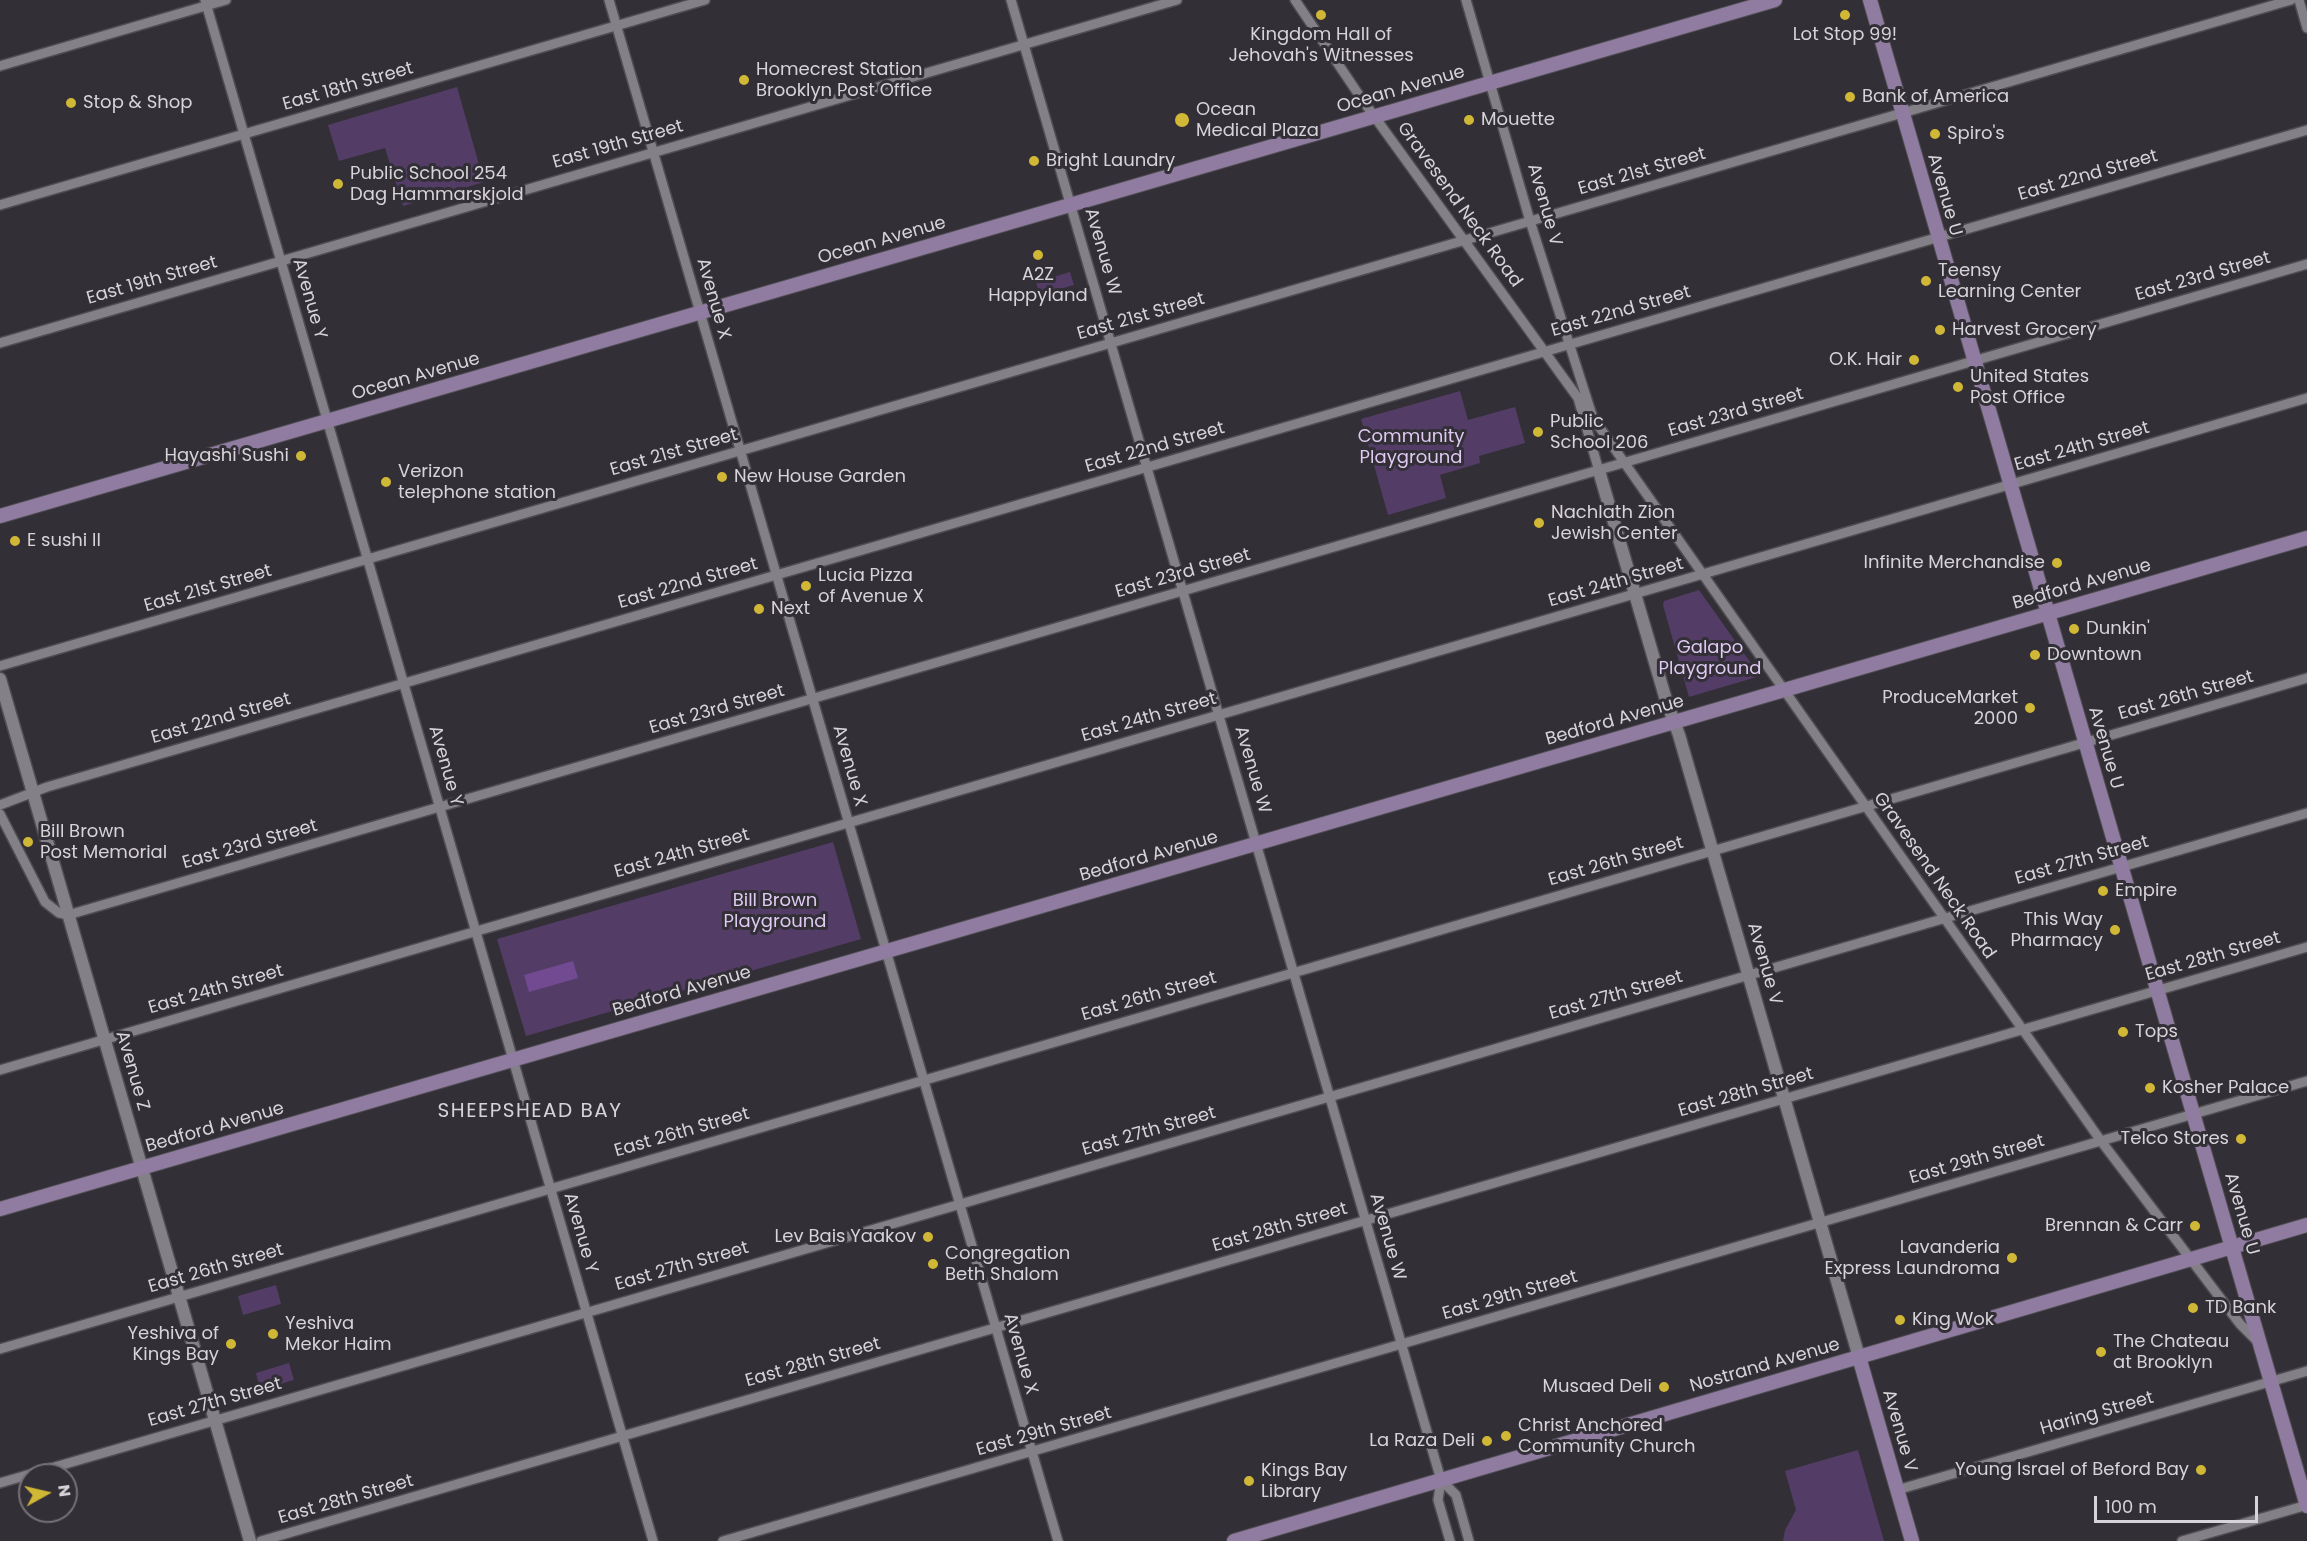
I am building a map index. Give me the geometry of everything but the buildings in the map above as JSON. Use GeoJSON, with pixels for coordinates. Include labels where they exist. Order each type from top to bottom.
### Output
{"type":"FeatureCollection","features":[{"type":"Feature","properties":{"kind":"main road","name":"Ocean Avenue"},"geometry":{"type":"LineString","coordinates":[[0,516],[1774,0]]}},
{"type":"Feature","properties":{"kind":"main road","name":"Avenue U"},"geometry":{"type":"LineString","coordinates":[[1870,0],[2307,1505]]}},
{"type":"Feature","properties":{"kind":"main road","name":"Bedford Avenue"},"geometry":{"type":"LineString","coordinates":[[0,1209],[2307,538]]}},
{"type":"Feature","properties":{"kind":"main road","name":"Nostrand Avenue"},"geometry":{"type":"LineString","coordinates":[[1234,1541],[2307,1225]]}},
{"type":"Feature","properties":{"kind":"main road","name":"Avenue V"},"geometry":{"type":"LineString","coordinates":[[1859,1357],[1912,1541]]}},
{"type":"Feature","properties":{"kind":"street"},"geometry":{"type":"LineString","coordinates":[[0,66],[206,3],[226,0]]}},
{"type":"Feature","properties":{"kind":"street","name":"Avenue X"},"geometry":{"type":"LineString","coordinates":[[609,0],[1058,1541]]}},
{"type":"Feature","properties":{"kind":"street","name":"East 18th Street"},"geometry":{"type":"LineString","coordinates":[[0,206],[705,0]]}},
{"type":"Feature","properties":{"kind":"street","name":"Avenue W"},"geometry":{"type":"LineString","coordinates":[[1011,0],[1441,1480],[1438,1500],[1450,1541]]}},
{"type":"Feature","properties":{"kind":"street","name":"East 19th Street"},"geometry":{"type":"LineString","coordinates":[[0,343],[1177,0]]}},
{"type":"Feature","properties":{"kind":"street","name":"Gravesend Neck Road"},"geometry":{"type":"LineString","coordinates":[[1295,0],[1543,352],[1578,398]]}},
{"type":"Feature","properties":{"kind":"street","name":"Avenue V"},"geometry":{"type":"LineString","coordinates":[[1466,0],[1530,221],[1593,418]]}},
{"type":"Feature","properties":{"kind":"street","name":"East 21st Street"},"geometry":{"type":"LineString","coordinates":[[0,666],[2291,0]]}},
{"type":"Feature","properties":{"kind":"street"},"geometry":{"type":"LineString","coordinates":[[2299,0],[2307,28]]}},
{"type":"Feature","properties":{"kind":"street","name":"Avenue Y"},"geometry":{"type":"LineString","coordinates":[[206,3],[653,1541]]}},
{"type":"Feature","properties":{"kind":"street","name":"East 22nd Street"},"geometry":{"type":"LineString","coordinates":[[0,804],[33,791],[2307,130]]}},
{"type":"Feature","properties":{"kind":"street","name":"East 23rd Street"},"geometry":{"type":"LineString","coordinates":[[68,915],[2307,264]]}},
{"type":"Feature","properties":{"kind":"street","name":"Avenue V"},"geometry":{"type":"LineString","coordinates":[[1578,398],[1666,700],[1676,722],[1859,1357]]}},
{"type":"Feature","properties":{"kind":"street","name":"East 24th Street"},"geometry":{"type":"LineString","coordinates":[[0,1070],[2307,398]]}},
{"type":"Feature","properties":{"kind":"street","name":"Gravesend Neck Road"},"geometry":{"type":"LineString","coordinates":[[1593,418],[2101,1141],[2240,1324],[2260,1344]]}},
{"type":"Feature","properties":{"kind":"street","name":"East 26th Street"},"geometry":{"type":"LineString","coordinates":[[0,1349],[2307,678]]}},
{"type":"Feature","properties":{"kind":"street","name":"Avenue Z"},"geometry":{"type":"LineString","coordinates":[[0,679],[250,1541]]}},
{"type":"Feature","properties":{"kind":"street","name":"East 27th Street"},"geometry":{"type":"LineString","coordinates":[[0,1483],[2307,813]]}},
{"type":"Feature","properties":{"kind":"street"},"geometry":{"type":"LineString","coordinates":[[0,814],[45,902],[59,913],[68,915]]}},
{"type":"Feature","properties":{"kind":"street","name":"East 28th Street"},"geometry":{"type":"LineString","coordinates":[[261,1541],[2307,947]]}},
{"type":"Feature","properties":{"kind":"street","name":"East 29th Street"},"geometry":{"type":"LineString","coordinates":[[723,1541],[2307,1081]]}},
{"type":"Feature","properties":{"kind":"street","name":"Haring Street"},"geometry":{"type":"LineString","coordinates":[[1897,1490],[2307,1371]]}},
{"type":"Feature","properties":{"kind":"street","name":"Avenue W"},"geometry":{"type":"LineString","coordinates":[[1441,1480],[1456,1495],[1469,1541]]}},
{"type":"Feature","properties":{"kind":"street"},"geometry":{"type":"LineString","coordinates":[[2182,1541],[2307,1505]]}},
{"type":"Feature","properties":{"kind":"green space"},"geometry":{"type":"Polygon","coordinates":[[[457,87],[484,182],[403,206],[385,148],[339,161],[328,125],[457,87]]]}},
{"type":"Feature","properties":{"kind":"green space"},"geometry":{"type":"Polygon","coordinates":[[[1070,272],[1074,285],[1040,295],[1036,282],[1070,272]]]}},
{"type":"Feature","properties":{"kind":"green space","name":"Community Playground"},"geometry":{"type":"Polygon","coordinates":[[[1460,391],[1468,420],[1515,407],[1525,443],[1479,456],[1480,463],[1440,475],[1446,498],[1388,515],[1361,419],[1460,391]]]}},
{"type":"Feature","properties":{"kind":"green space","name":"Galapo Playground"},"geometry":{"type":"Polygon","coordinates":[[[1699,590],[1760,676],[1689,697],[1663,605],[1664,601],[1699,590]]]}},
{"type":"Feature","properties":{"kind":"green space","name":"Bill Brown Playground"},"geometry":{"type":"Polygon","coordinates":[[[833,842],[861,939],[526,1036],[497,939],[833,842]]]}},
{"type":"Feature","properties":{"kind":"green space"},"geometry":{"type":"Polygon","coordinates":[[[276,1285],[281,1304],[243,1315],[238,1296],[276,1285]]]}},
{"type":"Feature","properties":{"kind":"green space"},"geometry":{"type":"Polygon","coordinates":[[[289,1363],[294,1380],[260,1390],[256,1373],[289,1363]]]}},
{"type":"Feature","properties":{"kind":"green space"},"geometry":{"type":"Polygon","coordinates":[[[1858,1450],[1884,1541],[1783,1541],[1785,1530],[1796,1510],[1785,1471],[1858,1450]]]}},
{"type":"Feature","properties":{"kind":"shaded area"},"geometry":{"type":"Polygon","coordinates":[[[573,961],[578,978],[529,992],[524,975],[573,961]]]}},
{"type":"Feature","properties":{"kind":"place","name":"Kingdom Hall of Jehovah's Witnesses"},"geometry":{"type":"Point","coordinates":[1321,15]}},
{"type":"Feature","properties":{"kind":"place","name":"Lot Stop 99!"},"geometry":{"type":"Point","coordinates":[1845,15]}},
{"type":"Feature","properties":{"kind":"place","name":"Homecrest Station Brooklyn Post Office"},"geometry":{"type":"Point","coordinates":[744,80]}},
{"type":"Feature","properties":{"kind":"place","name":"Bank of America"},"geometry":{"type":"Point","coordinates":[1850,97]}},
{"type":"Feature","properties":{"kind":"place","name":"Stop & Shop"},"geometry":{"type":"Point","coordinates":[71,103]}},
{"type":"Feature","properties":{"kind":"place","name":"Ocean Medical Plaza"},"geometry":{"type":"Point","coordinates":[1182,120]}},
{"type":"Feature","properties":{"kind":"place","name":"Mouette"},"geometry":{"type":"Point","coordinates":[1469,120]}},
{"type":"Feature","properties":{"kind":"place","name":"Spiro's"},"geometry":{"type":"Point","coordinates":[1935,134]}},
{"type":"Feature","properties":{"kind":"place","name":"Bright Laundry"},"geometry":{"type":"Point","coordinates":[1034,161]}},
{"type":"Feature","properties":{"kind":"place","name":"Public School 254 Dag Hammarskjold"},"geometry":{"type":"Point","coordinates":[338,184]}},
{"type":"Feature","properties":{"kind":"place","name":"A2Z Happyland"},"geometry":{"type":"Point","coordinates":[1038,255]}},
{"type":"Feature","properties":{"kind":"place","name":"Teensy Learning Center"},"geometry":{"type":"Point","coordinates":[1926,281]}},
{"type":"Feature","properties":{"kind":"place","name":"Harvest Grocery"},"geometry":{"type":"Point","coordinates":[1940,330]}},
{"type":"Feature","properties":{"kind":"place","name":"O.K. Hair"},"geometry":{"type":"Point","coordinates":[1914,360]}},
{"type":"Feature","properties":{"kind":"place","name":"United States Post Office"},"geometry":{"type":"Point","coordinates":[1958,387]}},
{"type":"Feature","properties":{"kind":"place","name":"Public School 206"},"geometry":{"type":"Point","coordinates":[1538,432]}},
{"type":"Feature","properties":{"kind":"place","name":"Hayashi Sushi"},"geometry":{"type":"Point","coordinates":[301,456]}},
{"type":"Feature","properties":{"kind":"place","name":"New House Garden"},"geometry":{"type":"Point","coordinates":[722,477]}},
{"type":"Feature","properties":{"kind":"place","name":"Verizon telephone station"},"geometry":{"type":"Point","coordinates":[386,482]}},
{"type":"Feature","properties":{"kind":"place","name":"Nachlath Zion Jewish Center"},"geometry":{"type":"Point","coordinates":[1539,523]}},
{"type":"Feature","properties":{"kind":"place","name":"E sushi II"},"geometry":{"type":"Point","coordinates":[15,541]}},
{"type":"Feature","properties":{"kind":"place","name":"Infinite Merchandise"},"geometry":{"type":"Point","coordinates":[2057,563]}},
{"type":"Feature","properties":{"kind":"place","name":"Lucia Pizza of Avenue X"},"geometry":{"type":"Point","coordinates":[806,586]}},
{"type":"Feature","properties":{"kind":"place","name":"Next"},"geometry":{"type":"Point","coordinates":[759,609]}},
{"type":"Feature","properties":{"kind":"place","name":"Dunkin'"},"geometry":{"type":"Point","coordinates":[2074,629]}},
{"type":"Feature","properties":{"kind":"place","name":"Downtown"},"geometry":{"type":"Point","coordinates":[2035,655]}},
{"type":"Feature","properties":{"kind":"place","name":"ProduceMarket 2000"},"geometry":{"type":"Point","coordinates":[2030,708]}},
{"type":"Feature","properties":{"kind":"place","name":"Bill Brown Post Memorial"},"geometry":{"type":"Point","coordinates":[28,842]}},
{"type":"Feature","properties":{"kind":"place","name":"Empire"},"geometry":{"type":"Point","coordinates":[2103,891]}},
{"type":"Feature","properties":{"kind":"place","name":"This Way Pharmacy"},"geometry":{"type":"Point","coordinates":[2115,930]}},
{"type":"Feature","properties":{"kind":"place","name":"Tops"},"geometry":{"type":"Point","coordinates":[2123,1032]}},
{"type":"Feature","properties":{"kind":"place","name":"Kosher Palace"},"geometry":{"type":"Point","coordinates":[2150,1088]}},
{"type":"Feature","properties":{"kind":"place","name":"Telco Stores"},"geometry":{"type":"Point","coordinates":[2241,1139]}},
{"type":"Feature","properties":{"kind":"place","name":"Brennan & Carr"},"geometry":{"type":"Point","coordinates":[2195,1226]}},
{"type":"Feature","properties":{"kind":"place","name":"Lev Bais Yaakov"},"geometry":{"type":"Point","coordinates":[928,1237]}},
{"type":"Feature","properties":{"kind":"place","name":"Lavanderia Express Laundroma"},"geometry":{"type":"Point","coordinates":[2012,1258]}},
{"type":"Feature","properties":{"kind":"place","name":"Congregation Beth Shalom"},"geometry":{"type":"Point","coordinates":[933,1264]}},
{"type":"Feature","properties":{"kind":"place","name":"TD Bank"},"geometry":{"type":"Point","coordinates":[2193,1308]}},
{"type":"Feature","properties":{"kind":"place","name":"King Wok"},"geometry":{"type":"Point","coordinates":[1900,1320]}},
{"type":"Feature","properties":{"kind":"place","name":"Yeshiva Mekor Haim"},"geometry":{"type":"Point","coordinates":[273,1334]}},
{"type":"Feature","properties":{"kind":"place","name":"Yeshiva of Kings Bay"},"geometry":{"type":"Point","coordinates":[231,1344]}},
{"type":"Feature","properties":{"kind":"place","name":"The Chateau at Brooklyn"},"geometry":{"type":"Point","coordinates":[2101,1352]}},
{"type":"Feature","properties":{"kind":"place","name":"Musaed Deli"},"geometry":{"type":"Point","coordinates":[1664,1387]}},
{"type":"Feature","properties":{"kind":"place","name":"Christ Anchored Community Church"},"geometry":{"type":"Point","coordinates":[1506,1436]}},
{"type":"Feature","properties":{"kind":"place","name":"La Raza Deli"},"geometry":{"type":"Point","coordinates":[1487,1441]}},
{"type":"Feature","properties":{"kind":"place","name":"Young Israel of Beford Bay"},"geometry":{"type":"Point","coordinates":[2201,1470]}},
{"type":"Feature","properties":{"kind":"place","name":"Kings Bay Library"},"geometry":{"type":"Point","coordinates":[1249,1481]}},
{"type":"Feature","properties":{"kind":"district","name":"SHEEPSHEAD BAY"},"geometry":{"type":"Point","coordinates":[530,1112]}}]}
